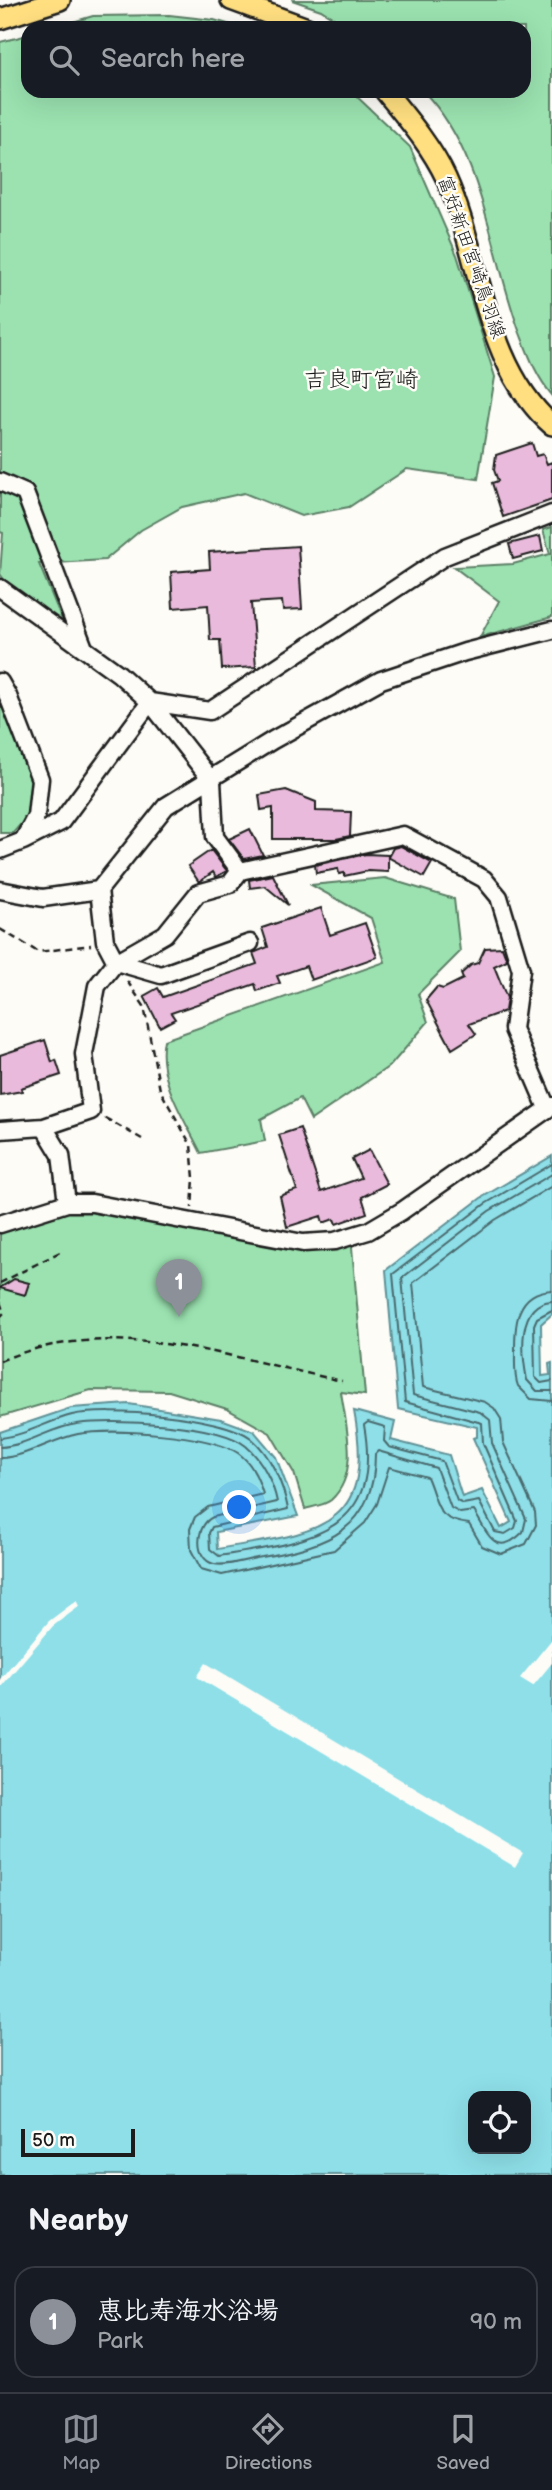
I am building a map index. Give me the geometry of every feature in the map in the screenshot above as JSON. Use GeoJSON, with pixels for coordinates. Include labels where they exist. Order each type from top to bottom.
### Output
{"type":"FeatureCollection","features":[{"type":"Feature","properties":{"kind":"main road"},"geometry":{"type":"LineString","coordinates":[[0,19],[60,0]]}},
{"type":"Feature","properties":{"kind":"main road"},"geometry":{"type":"LineString","coordinates":[[230,0],[288,21]]}},
{"type":"Feature","properties":{"kind":"main road","name":"富好新田宮崎鳥羽線"},"geometry":{"type":"LineString","coordinates":[[391,98],[416,129],[445,177],[473,251],[490,317],[517,386],[552,425]]}},
{"type":"Feature","properties":{"kind":"street"},"geometry":{"type":"LineString","coordinates":[[0,482],[25,493],[84,649]]}},
{"type":"Feature","properties":{"kind":"street"},"geometry":{"type":"LineString","coordinates":[[150,702],[210,711],[446,556],[552,514]]}},
{"type":"Feature","properties":{"kind":"street"},"geometry":{"type":"LineString","coordinates":[[0,588],[84,649],[150,702],[212,780],[215,837],[240,871]]}},
{"type":"Feature","properties":{"kind":"street"},"geometry":{"type":"LineString","coordinates":[[0,890],[43,898],[99,890],[166,806],[273,740],[381,680],[465,652],[552,630]]}},
{"type":"Feature","properties":{"kind":"street"},"geometry":{"type":"LineString","coordinates":[[0,682],[40,779],[36,816],[9,845]]}},
{"type":"Feature","properties":{"kind":"street"},"geometry":{"type":"LineString","coordinates":[[9,845],[61,822],[150,702]]}},
{"type":"Feature","properties":{"kind":"street"},"geometry":{"type":"LineString","coordinates":[[0,1130],[44,1127],[91,1111],[84,1054],[97,986],[113,965],[165,934],[198,893],[230,884],[240,871],[403,835],[484,879],[499,897],[521,970],[513,1029],[549,1107],[402,1211],[368,1231],[335,1241],[303,1243],[113,1205],[67,1203],[0,1224]]}},
{"type":"Feature","properties":{"kind":"street"},"geometry":{"type":"LineString","coordinates":[[99,890],[105,941],[113,965]]}},
{"type":"Feature","properties":{"kind":"street"},"geometry":{"type":"LineString","coordinates":[[113,965],[161,975],[250,943]]}},
{"type":"Feature","properties":{"kind":"street"},"geometry":{"type":"LineString","coordinates":[[44,1127],[61,1155],[67,1203]]}},
{"type":"Feature","properties":{"kind":"path"},"geometry":{"type":"LineString","coordinates":[[0,929],[38,953],[105,941]]}},
{"type":"Feature","properties":{"kind":"path"},"geometry":{"type":"LineString","coordinates":[[113,965],[144,1006],[160,1090],[191,1144],[194,1178],[191,1222]]}},
{"type":"Feature","properties":{"kind":"path"},"geometry":{"type":"LineString","coordinates":[[91,1111],[142,1139]]}},
{"type":"Feature","properties":{"kind":"path"},"geometry":{"type":"LineString","coordinates":[[0,1283],[60,1252]]}},
{"type":"Feature","properties":{"kind":"path"},"geometry":{"type":"LineString","coordinates":[[0,1301],[4,1313],[0,1317]]}},
{"type":"Feature","properties":{"kind":"path"},"geometry":{"type":"LineString","coordinates":[[0,1361],[59,1342],[120,1339],[198,1350],[342,1381]]}},
{"type":"Feature","properties":{"kind":"green space"},"geometry":{"type":"Polygon","coordinates":[[[292,0],[552,0],[552,395],[537,373],[520,333],[473,174],[444,116],[429,98],[531,98],[531,21],[338,21],[321,10],[292,0]]]}},
{"type":"Feature","properties":{"kind":"green space"},"geometry":{"type":"Polygon","coordinates":[[[169,15],[218,21],[76,21],[93,16],[169,15]]]}},
{"type":"Feature","properties":{"kind":"green space"},"geometry":{"type":"Polygon","coordinates":[[[21,37],[21,98],[358,98],[410,147],[457,255],[495,377],[478,479],[407,469],[349,507],[301,516],[244,493],[182,507],[141,530],[105,560],[39,564],[65,627],[11,589],[0,574],[3,533],[0,532],[0,42],[21,37]]]}},
{"type":"Feature","properties":{"kind":"green space"},"geometry":{"type":"Polygon","coordinates":[[[552,527],[552,617],[480,637],[499,601],[454,567],[513,564],[550,554],[543,530],[552,527]]]}},
{"type":"Feature","properties":{"kind":"green space"},"geometry":{"type":"Polygon","coordinates":[[[0,697],[33,777],[27,817],[13,833],[0,833],[0,697]]]}},
{"type":"Feature","properties":{"kind":"green space"},"geometry":{"type":"Polygon","coordinates":[[[385,878],[454,899],[460,952],[418,994],[428,1022],[391,1065],[311,1120],[300,1098],[261,1119],[265,1141],[201,1153],[168,1084],[164,1069],[164,1040],[385,962],[371,918],[311,885],[385,878]]]}},
{"type":"Feature","properties":{"kind":"green space"},"geometry":{"type":"Polygon","coordinates":[[[67,1203],[303,1243],[351,1236],[365,1395],[341,1392],[348,1434],[348,1463],[346,1477],[331,1500],[305,1509],[294,1473],[270,1433],[227,1409],[169,1391],[91,1390],[0,1417],[0,1224],[67,1203]]]}},
{"type":"Feature","properties":{"kind":"water"},"geometry":{"type":"Polygon","coordinates":[[[552,1156],[552,1314],[541,1324],[542,1376],[550,1375],[549,1364],[552,1363],[552,2175],[0,2175],[0,1432],[71,1408],[129,1404],[221,1419],[254,1431],[276,1457],[298,1516],[216,1532],[217,1549],[309,1530],[331,1519],[347,1503],[356,1481],[359,1451],[354,1411],[395,1422],[391,1440],[449,1455],[462,1497],[482,1490],[501,1528],[511,1522],[473,1438],[477,1437],[477,1427],[398,1409],[386,1270],[481,1198],[552,1156]]]}},
{"type":"Feature","properties":{"kind":"pier"},"geometry":{"type":"Polygon","coordinates":[[[77,1600],[80,1606],[53,1626],[0,1688],[0,1679],[49,1621],[77,1600]]]}},
{"type":"Feature","properties":{"kind":"pier"},"geometry":{"type":"Polygon","coordinates":[[[552,1639],[552,1663],[533,1686],[520,1678],[552,1639]]]}},
{"type":"Feature","properties":{"kind":"pier"},"geometry":{"type":"Polygon","coordinates":[[[206,1663],[523,1853],[515,1867],[197,1677],[206,1663]]]}},
{"type":"Feature","properties":{"kind":"building"},"geometry":{"type":"Polygon","coordinates":[[[532,443],[536,456],[543,454],[547,464],[552,462],[552,500],[503,517],[492,483],[498,481],[494,470],[496,455],[532,443]]]}},
{"type":"Feature","properties":{"kind":"building"},"geometry":{"type":"Polygon","coordinates":[[[540,536],[543,551],[513,559],[509,544],[540,536]]]}},
{"type":"Feature","properties":{"kind":"building"},"geometry":{"type":"Polygon","coordinates":[[[298,546],[302,609],[283,610],[282,601],[251,603],[256,667],[222,669],[220,640],[210,640],[208,605],[173,608],[171,572],[210,569],[209,552],[298,546]]]}},
{"type":"Feature","properties":{"kind":"building"},"geometry":{"type":"Polygon","coordinates":[[[286,790],[316,802],[316,811],[351,812],[350,836],[336,839],[273,839],[273,808],[261,810],[259,795],[286,790]]]}},
{"type":"Feature","properties":{"kind":"building"},"geometry":{"type":"Polygon","coordinates":[[[250,829],[263,855],[244,859],[229,839],[250,829]]]}},
{"type":"Feature","properties":{"kind":"building"},"geometry":{"type":"Polygon","coordinates":[[[401,846],[432,863],[424,877],[388,857],[393,848],[401,846]]]}},
{"type":"Feature","properties":{"kind":"building"},"geometry":{"type":"Polygon","coordinates":[[[211,850],[227,871],[216,877],[213,872],[199,882],[188,866],[211,850]]]}},
{"type":"Feature","properties":{"kind":"building"},"geometry":{"type":"Polygon","coordinates":[[[366,854],[388,855],[388,872],[368,871],[344,876],[344,873],[339,874],[338,869],[316,873],[315,865],[366,854]]]}},
{"type":"Feature","properties":{"kind":"building"},"geometry":{"type":"Polygon","coordinates":[[[273,875],[288,905],[265,886],[250,888],[249,880],[273,875]]]}},
{"type":"Feature","properties":{"kind":"building"},"geometry":{"type":"Polygon","coordinates":[[[321,908],[330,935],[365,923],[377,957],[311,980],[306,966],[277,976],[280,983],[257,991],[255,984],[171,1013],[175,1019],[160,1027],[144,996],[158,988],[163,997],[257,964],[253,953],[268,947],[262,928],[321,908]]]}},
{"type":"Feature","properties":{"kind":"building"},"geometry":{"type":"Polygon","coordinates":[[[502,947],[507,960],[494,966],[507,998],[505,1011],[469,1024],[476,1034],[452,1049],[426,1000],[437,987],[443,989],[463,979],[461,974],[471,965],[478,963],[485,948],[502,947]]]}},
{"type":"Feature","properties":{"kind":"building"},"geometry":{"type":"Polygon","coordinates":[[[45,1040],[52,1062],[56,1060],[61,1075],[21,1088],[22,1091],[0,1095],[0,1055],[45,1040]]]}},
{"type":"Feature","properties":{"kind":"building"},"geometry":{"type":"Polygon","coordinates":[[[300,1128],[321,1192],[361,1178],[352,1159],[369,1150],[387,1184],[362,1197],[367,1213],[336,1224],[334,1219],[323,1223],[321,1216],[287,1227],[280,1196],[297,1190],[279,1135],[300,1128]]]}},
{"type":"Feature","properties":{"kind":"building"},"geometry":{"type":"Polygon","coordinates":[[[14,1279],[29,1283],[25,1295],[0,1288],[14,1279]]]}},
{"type":"Feature","properties":{"kind":"place","name":"恵比寿海水浴場"},"geometry":{"type":"Point","coordinates":[179,1317]}},
{"type":"Feature","properties":{"kind":"district","name":"吉良町宮崎"},"geometry":{"type":"Point","coordinates":[361,380]}}]}
